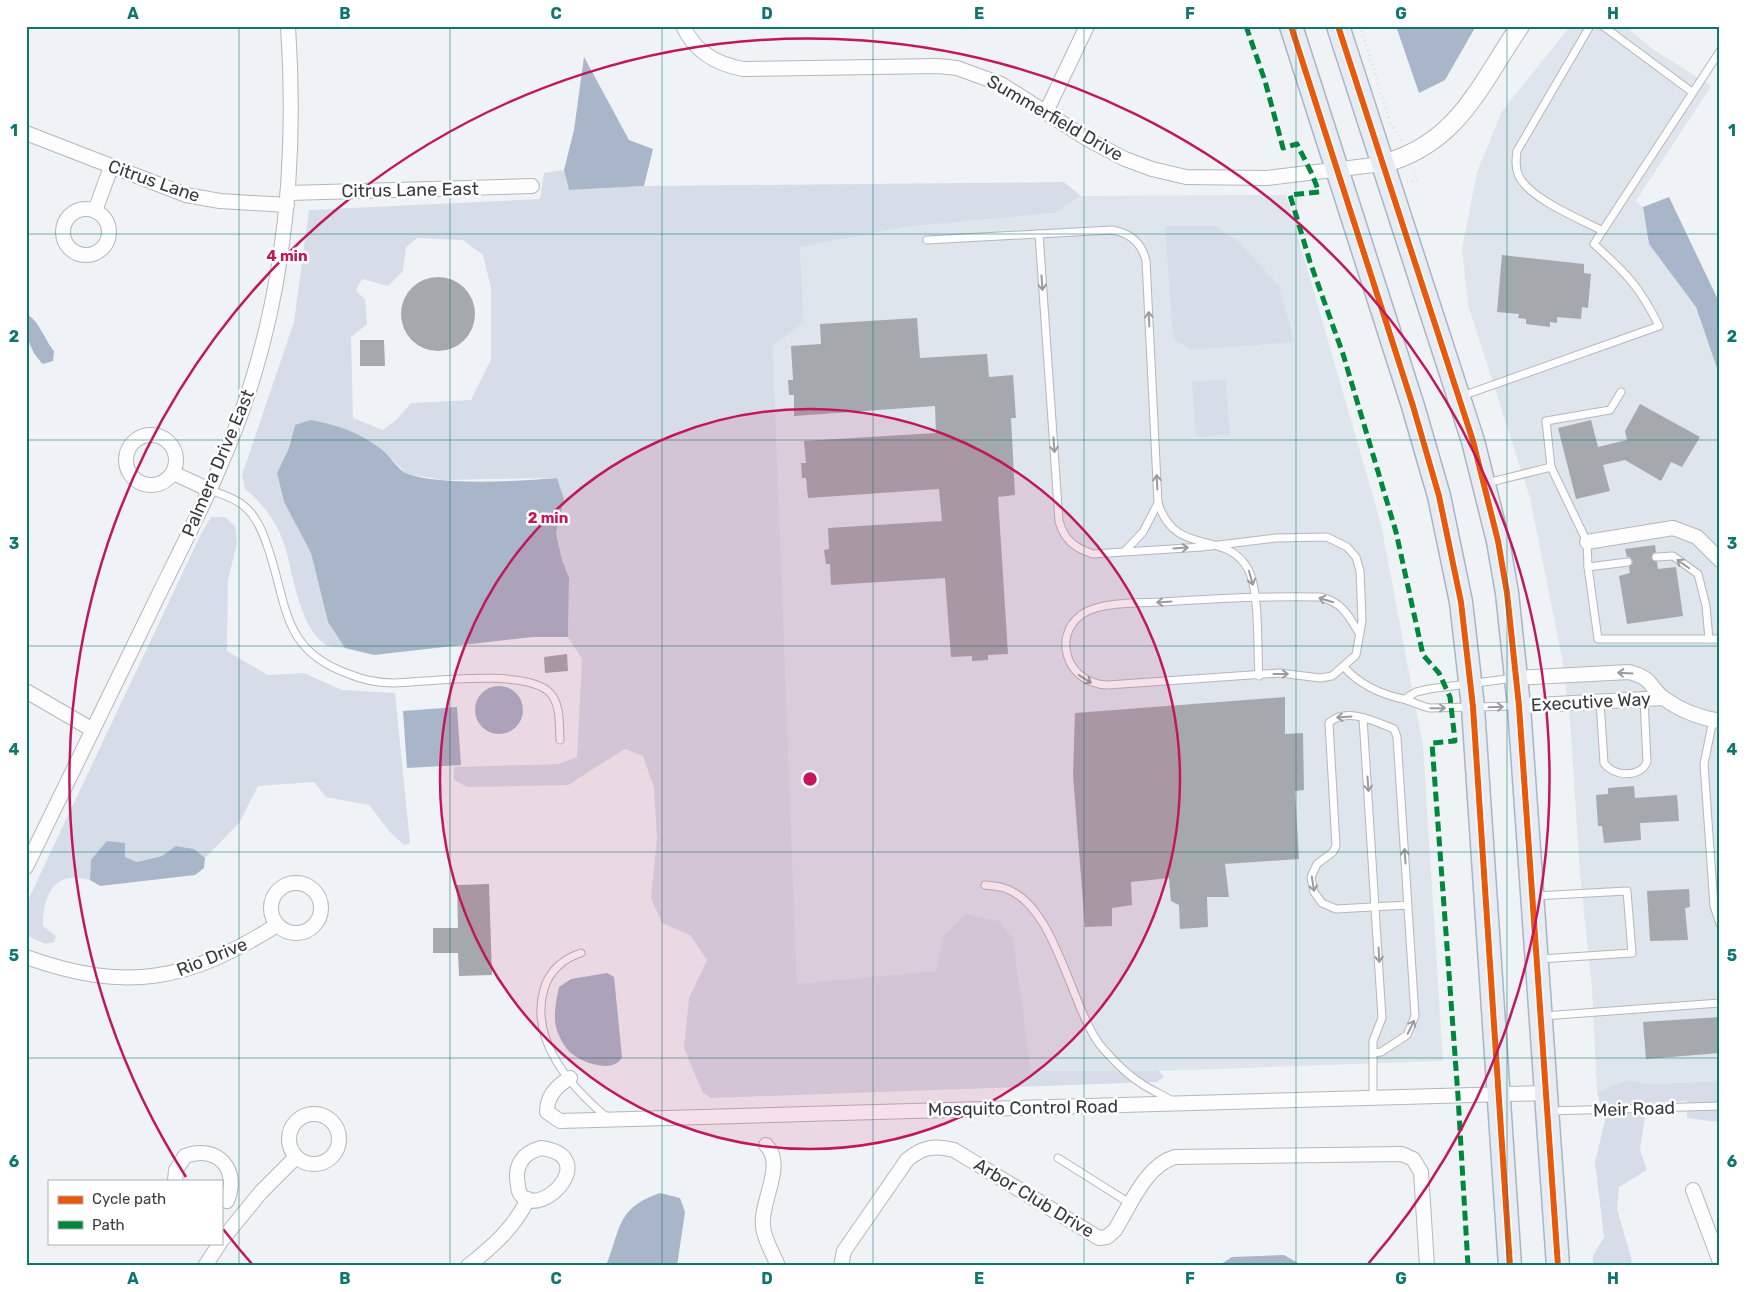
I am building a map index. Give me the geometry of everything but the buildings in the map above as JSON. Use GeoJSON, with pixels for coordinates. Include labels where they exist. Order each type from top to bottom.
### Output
{"type":"FeatureCollection","features":[{"type":"Feature","properties":{"kind":"main road"},"geometry":{"type":"LineString","coordinates":[[1291,26],[1439,496],[1461,602],[1473,708],[1510,1266]]}},
{"type":"Feature","properties":{"kind":"main road"},"geometry":{"type":"LineString","coordinates":[[1338,26],[1484,484],[1507,593],[1519,706],[1558,1266]]}},
{"type":"Feature","properties":{"kind":"street","name":"Palmera Drive East"},"geometry":{"type":"LineString","coordinates":[[26,868],[210,490],[254,377],[272,308],[288,199],[292,116],[288,26]]}},
{"type":"Feature","properties":{"kind":"street","name":"Summerfield Drive"},"geometry":{"type":"LineString","coordinates":[[683,26],[697,48],[710,58],[726,66],[743,69],[938,66],[956,68],[1001,84],[1125,159],[1152,169],[1186,177],[1267,178],[1382,164]]}},
{"type":"Feature","properties":{"kind":"street"},"geometry":{"type":"LineString","coordinates":[[1046,112],[1087,26]]}},
{"type":"Feature","properties":{"kind":"street"},"geometry":{"type":"LineString","coordinates":[[1382,164],[1421,150],[1450,127],[1469,105],[1520,26]]}},
{"type":"Feature","properties":{"kind":"street","name":"Citrus Lane"},"geometry":{"type":"LineString","coordinates":[[26,133],[186,195],[220,201],[288,199]]}},
{"type":"Feature","properties":{"kind":"street"},"geometry":{"type":"LineString","coordinates":[[95,211],[111,167]]}},
{"type":"Feature","properties":{"kind":"street","name":"Citrus Lane East"},"geometry":{"type":"LineString","coordinates":[[288,199],[532,186]]}},
{"type":"Feature","properties":{"kind":"street"},"geometry":{"type":"LineString","coordinates":[[173,472],[210,490]]}},
{"type":"Feature","properties":{"kind":"street"},"geometry":{"type":"LineString","coordinates":[[1587,542],[1673,528],[1697,537],[1720,560]]}},
{"type":"Feature","properties":{"kind":"street","name":"Executive Way"},"geometry":{"type":"LineString","coordinates":[[1516,678],[1628,672],[1646,678],[1663,698],[1695,714],[1716,720]]}},
{"type":"Feature","properties":{"kind":"street"},"geometry":{"type":"LineString","coordinates":[[26,691],[93,730]]}},
{"type":"Feature","properties":{"kind":"street","name":"Executive Way"},"geometry":{"type":"LineString","coordinates":[[1519,706],[1663,698]]}},
{"type":"Feature","properties":{"kind":"street","name":"Rio Drive"},"geometry":{"type":"LineString","coordinates":[[26,957],[81,974],[111,978],[151,977],[186,970],[207,963],[248,944],[277,925]]}},
{"type":"Feature","properties":{"kind":"street","name":"Mosquito Control Road"},"geometry":{"type":"LineString","coordinates":[[570,1078],[560,1083],[551,1094],[547,1103],[547,1112],[560,1121],[1500,1094],[1547,1102]]}},
{"type":"Feature","properties":{"kind":"street"},"geometry":{"type":"LineString","coordinates":[[766,1145],[773,1154],[774,1163],[763,1214],[763,1226],[765,1238],[778,1266]]}},
{"type":"Feature","properties":{"kind":"street","name":"Arbor Club Drive"},"geometry":{"type":"LineString","coordinates":[[841,1266],[844,1251],[907,1160],[916,1152],[927,1147],[942,1146],[954,1150],[1099,1238],[1107,1237],[1115,1230],[1158,1166],[1175,1157],[1402,1154],[1413,1159],[1421,1172],[1427,1266]]}},
{"type":"Feature","properties":{"kind":"street"},"geometry":{"type":"LineString","coordinates":[[175,1180],[176,1170],[185,1156],[201,1152],[215,1154],[225,1164],[228,1173],[230,1186],[224,1201],[242,1214]]}},
{"type":"Feature","properties":{"kind":"street"},"geometry":{"type":"LineString","coordinates":[[222,1241],[261,1192],[296,1157]]}},
{"type":"Feature","properties":{"kind":"street"},"geometry":{"type":"LineString","coordinates":[[1693,1190],[1720,1262]]}},
{"type":"Feature","properties":{"kind":"street"},"geometry":{"type":"LineString","coordinates":[[468,1266],[493,1246],[506,1232],[528,1199]]}},
{"type":"Feature","properties":{"kind":"street"},"geometry":{"type":"LineString","coordinates":[[206,1266],[220,1244]]}},
{"type":"Feature","properties":{"kind":"lane"},"geometry":{"type":"LineString","coordinates":[[1590,26],[1517,151],[1515,162],[1518,174],[1524,185],[1549,203],[1603,232]]}},
{"type":"Feature","properties":{"kind":"lane"},"geometry":{"type":"LineString","coordinates":[[1603,26],[1692,92]]}},
{"type":"Feature","properties":{"kind":"lane"},"geometry":{"type":"LineString","coordinates":[[1458,398],[1659,326],[1644,296],[1635,284],[1594,244],[1720,51]]}},
{"type":"Feature","properties":{"kind":"lane"},"geometry":{"type":"LineString","coordinates":[[927,240],[1119,231],[1132,237],[1144,254],[1158,503],[1165,520],[1180,535],[1193,540],[1218,545],[1230,552],[1245,565],[1252,579],[1259,676]]}},
{"type":"Feature","properties":{"kind":"lane"},"geometry":{"type":"LineString","coordinates":[[1039,234],[1059,521],[1069,541],[1080,550],[1093,554],[1218,545],[1276,538],[1327,537],[1341,542],[1356,558],[1360,571],[1362,621],[1358,633],[1356,655],[1344,668],[1332,676],[1320,678],[1280,673],[1259,676],[1098,685],[1089,683],[1073,669],[1066,650],[1068,631],[1073,623],[1086,611],[1097,607],[1254,596],[1320,597],[1330,600],[1347,612],[1358,633]]}},
{"type":"Feature","properties":{"kind":"lane"},"geometry":{"type":"LineString","coordinates":[[1621,392],[1610,410],[1546,421],[1551,467],[1587,542],[1588,567],[1598,639],[1720,639]]}},
{"type":"Feature","properties":{"kind":"lane"},"geometry":{"type":"LineString","coordinates":[[1484,484],[1551,467]]}},
{"type":"Feature","properties":{"kind":"lane"},"geometry":{"type":"LineString","coordinates":[[210,490],[244,505],[255,518],[269,551],[286,615],[294,634],[306,649],[322,661],[348,674],[372,681],[392,683],[494,678],[521,680],[539,685],[549,692],[556,704],[560,740]]}},
{"type":"Feature","properties":{"kind":"lane"},"geometry":{"type":"LineString","coordinates":[[1124,552],[1143,532],[1158,503]]}},
{"type":"Feature","properties":{"kind":"lane"},"geometry":{"type":"LineString","coordinates":[[1656,557],[1673,556],[1698,574],[1706,606],[1709,639]]}},
{"type":"Feature","properties":{"kind":"lane"},"geometry":{"type":"LineString","coordinates":[[1588,567],[1628,562]]}},
{"type":"Feature","properties":{"kind":"lane"},"geometry":{"type":"LineString","coordinates":[[1344,668],[1353,678],[1392,698],[1405,699],[1417,705],[1430,708],[1519,706]]}},
{"type":"Feature","properties":{"kind":"lane"},"geometry":{"type":"LineString","coordinates":[[1405,699],[1416,692],[1429,688],[1516,678]]}},
{"type":"Feature","properties":{"kind":"lane"},"geometry":{"type":"LineString","coordinates":[[1600,701],[1604,763],[1611,770],[1624,774],[1640,771],[1648,762],[1644,698]]}},
{"type":"Feature","properties":{"kind":"lane"},"geometry":{"type":"LineString","coordinates":[[1373,1054],[1381,1052],[1407,1035],[1414,1023],[1415,1016],[1408,905],[1397,737],[1394,729],[1363,718],[1348,715],[1334,718],[1329,723],[1336,846],[1333,852],[1317,864],[1313,870],[1312,885],[1322,903],[1336,909],[1408,905]]}},
{"type":"Feature","properties":{"kind":"lane"},"geometry":{"type":"LineString","coordinates":[[1363,718],[1382,1018],[1373,1041],[1373,1099]]}},
{"type":"Feature","properties":{"kind":"lane"},"geometry":{"type":"LineString","coordinates":[[1716,720],[1706,748],[1704,764],[1714,906],[1720,924]]}},
{"type":"Feature","properties":{"kind":"lane"},"geometry":{"type":"LineString","coordinates":[[985,885],[1004,888],[1016,894],[1031,909],[1045,926],[1082,1014],[1100,1044],[1140,1084],[1176,1104]]}},
{"type":"Feature","properties":{"kind":"lane"},"geometry":{"type":"LineString","coordinates":[[1532,896],[1627,891],[1632,953],[1537,959]]}},
{"type":"Feature","properties":{"kind":"lane"},"geometry":{"type":"LineString","coordinates":[[581,953],[569,956],[547,980],[542,997],[541,1023],[547,1047],[592,1106],[609,1119]]}},
{"type":"Feature","properties":{"kind":"lane"},"geometry":{"type":"LineString","coordinates":[[1540,1016],[1720,1003]]}},
{"type":"Feature","properties":{"kind":"lane","name":"Meir Road"},"geometry":{"type":"LineString","coordinates":[[1547,1102],[1720,1106]]}},
{"type":"Feature","properties":{"kind":"lane"},"geometry":{"type":"LineString","coordinates":[[1058,1158],[1131,1204]]}},
{"type":"Feature","properties":{"kind":"shaded area"},"geometry":{"type":"Polygon","coordinates":[[[1573,26],[1625,26],[1651,48],[1711,86],[1636,201],[1643,207],[1649,244],[1696,307],[1720,377],[1720,1081],[1649,1084],[1627,1080],[1597,1092],[1592,988],[1580,874],[1570,720],[1562,658],[1530,498],[1468,305],[1462,249],[1477,172],[1502,111],[1567,30],[1573,26]]]}},
{"type":"Feature","properties":{"kind":"shaded area"},"geometry":{"type":"Polygon","coordinates":[[[564,170],[569,190],[644,186],[1064,182],[1081,196],[1055,213],[904,227],[800,247],[804,322],[773,346],[797,984],[936,971],[943,937],[966,914],[999,921],[1013,939],[1031,1071],[1159,1071],[1164,1077],[1157,1082],[711,1098],[703,1093],[684,1048],[689,998],[707,960],[690,935],[662,923],[651,898],[657,838],[654,788],[643,756],[625,749],[568,785],[467,787],[454,780],[454,767],[559,764],[577,757],[582,659],[568,637],[569,578],[562,560],[556,533],[564,499],[557,478],[444,480],[407,474],[381,449],[295,425],[289,448],[277,473],[284,502],[311,553],[328,622],[345,648],[326,645],[309,625],[298,599],[288,556],[281,536],[268,514],[245,489],[242,475],[294,322],[309,210],[540,199],[544,173],[564,170]],[[417,238],[406,247],[403,271],[388,286],[362,279],[356,291],[365,299],[367,324],[351,337],[353,418],[383,430],[397,419],[411,403],[471,400],[491,359],[491,288],[483,255],[463,240],[417,238]]]}},
{"type":"Feature","properties":{"kind":"shaded area"},"geometry":{"type":"Polygon","coordinates":[[[1286,195],[1381,524],[1423,746],[1443,1061],[1159,1071],[1030,1071],[1013,939],[943,937],[937,971],[797,985],[773,345],[804,322],[800,246],[904,227],[1055,213],[1081,196],[1286,195]]]}},
{"type":"Feature","properties":{"kind":"shaded area"},"geometry":{"type":"Polygon","coordinates":[[[1165,226],[1215,226],[1237,240],[1279,286],[1294,342],[1192,350],[1173,339],[1165,226]]]}},
{"type":"Feature","properties":{"kind":"shaded area"},"geometry":{"type":"Polygon","coordinates":[[[1226,379],[1230,435],[1196,437],[1192,382],[1226,379]]]}},
{"type":"Feature","properties":{"kind":"shaded area"},"geometry":{"type":"Polygon","coordinates":[[[211,517],[225,517],[235,526],[237,543],[228,580],[227,651],[268,675],[304,673],[342,690],[395,693],[410,843],[404,845],[390,832],[369,805],[326,797],[314,782],[258,786],[239,823],[205,858],[194,849],[177,846],[162,856],[137,862],[125,857],[91,860],[90,880],[70,878],[56,884],[45,904],[43,926],[56,936],[54,942],[45,944],[26,935],[26,906],[201,534],[211,517]]]}},
{"type":"Feature","properties":{"kind":"shaded area"},"geometry":{"type":"Polygon","coordinates":[[[1627,1080],[1649,1084],[1720,1081],[1720,1122],[1687,1118],[1687,1101],[1647,1103],[1640,1150],[1647,1170],[1619,1187],[1617,1209],[1632,1261],[1629,1266],[1593,1266],[1593,1256],[1604,1237],[1595,1162],[1605,1121],[1597,1092],[1627,1080]]]}},
{"type":"Feature","properties":{"kind":"water"},"geometry":{"type":"Polygon","coordinates":[[[1396,26],[1476,26],[1445,80],[1419,93],[1396,26]]]}},
{"type":"Feature","properties":{"kind":"water"},"geometry":{"type":"Polygon","coordinates":[[[584,57],[629,140],[653,149],[644,186],[569,190],[564,170],[574,130],[584,57]]]}},
{"type":"Feature","properties":{"kind":"water"},"geometry":{"type":"Polygon","coordinates":[[[1669,197],[1720,304],[1720,377],[1696,307],[1649,244],[1643,207],[1669,197]]]}},
{"type":"Feature","properties":{"kind":"water"},"geometry":{"type":"Polygon","coordinates":[[[26,314],[38,325],[54,351],[53,361],[43,364],[34,353],[27,335],[26,314]]]}},
{"type":"Feature","properties":{"kind":"water"},"geometry":{"type":"Polygon","coordinates":[[[311,420],[356,433],[384,452],[404,472],[423,478],[482,482],[557,478],[564,499],[556,533],[562,560],[569,578],[568,637],[533,637],[374,655],[345,648],[328,622],[311,553],[284,502],[277,473],[289,448],[295,425],[311,420]]]}},
{"type":"Feature","properties":{"kind":"water"},"geometry":{"type":"Polygon","coordinates":[[[494,686],[504,686],[513,690],[519,696],[522,701],[522,719],[513,730],[504,734],[494,734],[485,730],[479,724],[475,715],[475,705],[479,696],[485,690],[494,686]]]}},
{"type":"Feature","properties":{"kind":"water"},"geometry":{"type":"Polygon","coordinates":[[[457,707],[461,765],[407,768],[403,711],[457,707]]]}},
{"type":"Feature","properties":{"kind":"water"},"geometry":{"type":"Polygon","coordinates":[[[107,841],[125,843],[125,857],[137,862],[162,856],[176,846],[194,849],[205,858],[204,868],[195,875],[100,886],[90,880],[91,860],[107,841]]]}},
{"type":"Feature","properties":{"kind":"water"},"geometry":{"type":"Polygon","coordinates":[[[607,973],[614,977],[622,1057],[612,1065],[604,1066],[580,1059],[568,1050],[556,1028],[555,1016],[559,987],[571,979],[607,973]]]}},
{"type":"Feature","properties":{"kind":"water"},"geometry":{"type":"Polygon","coordinates":[[[660,1193],[680,1198],[685,1212],[677,1266],[606,1266],[622,1221],[635,1206],[660,1193]]]}},
{"type":"Feature","properties":{"kind":"water"},"geometry":{"type":"Polygon","coordinates":[[[1284,1255],[1303,1266],[1218,1266],[1232,1257],[1284,1255]]]}},
{"type":"Feature","properties":{"kind":"marked path"},"geometry":{"type":"LineString","coordinates":[[1246,26],[1265,81],[1283,148],[1297,144],[1319,192],[1290,195],[1310,262],[1343,354],[1396,532],[1423,655],[1439,673],[1450,697],[1455,741],[1432,743],[1458,1096],[1468,1266]]}},
{"type":"Feature","properties":{"kind":"cycle path"},"geometry":{"type":"LineString","coordinates":[[1291,26],[1413,406],[1439,496],[1461,602],[1473,707],[1510,1266]]}},
{"type":"Feature","properties":{"kind":"cycle path"},"geometry":{"type":"LineString","coordinates":[[1338,26],[1473,441],[1498,541],[1507,593],[1519,706],[1558,1266]]}}]}
